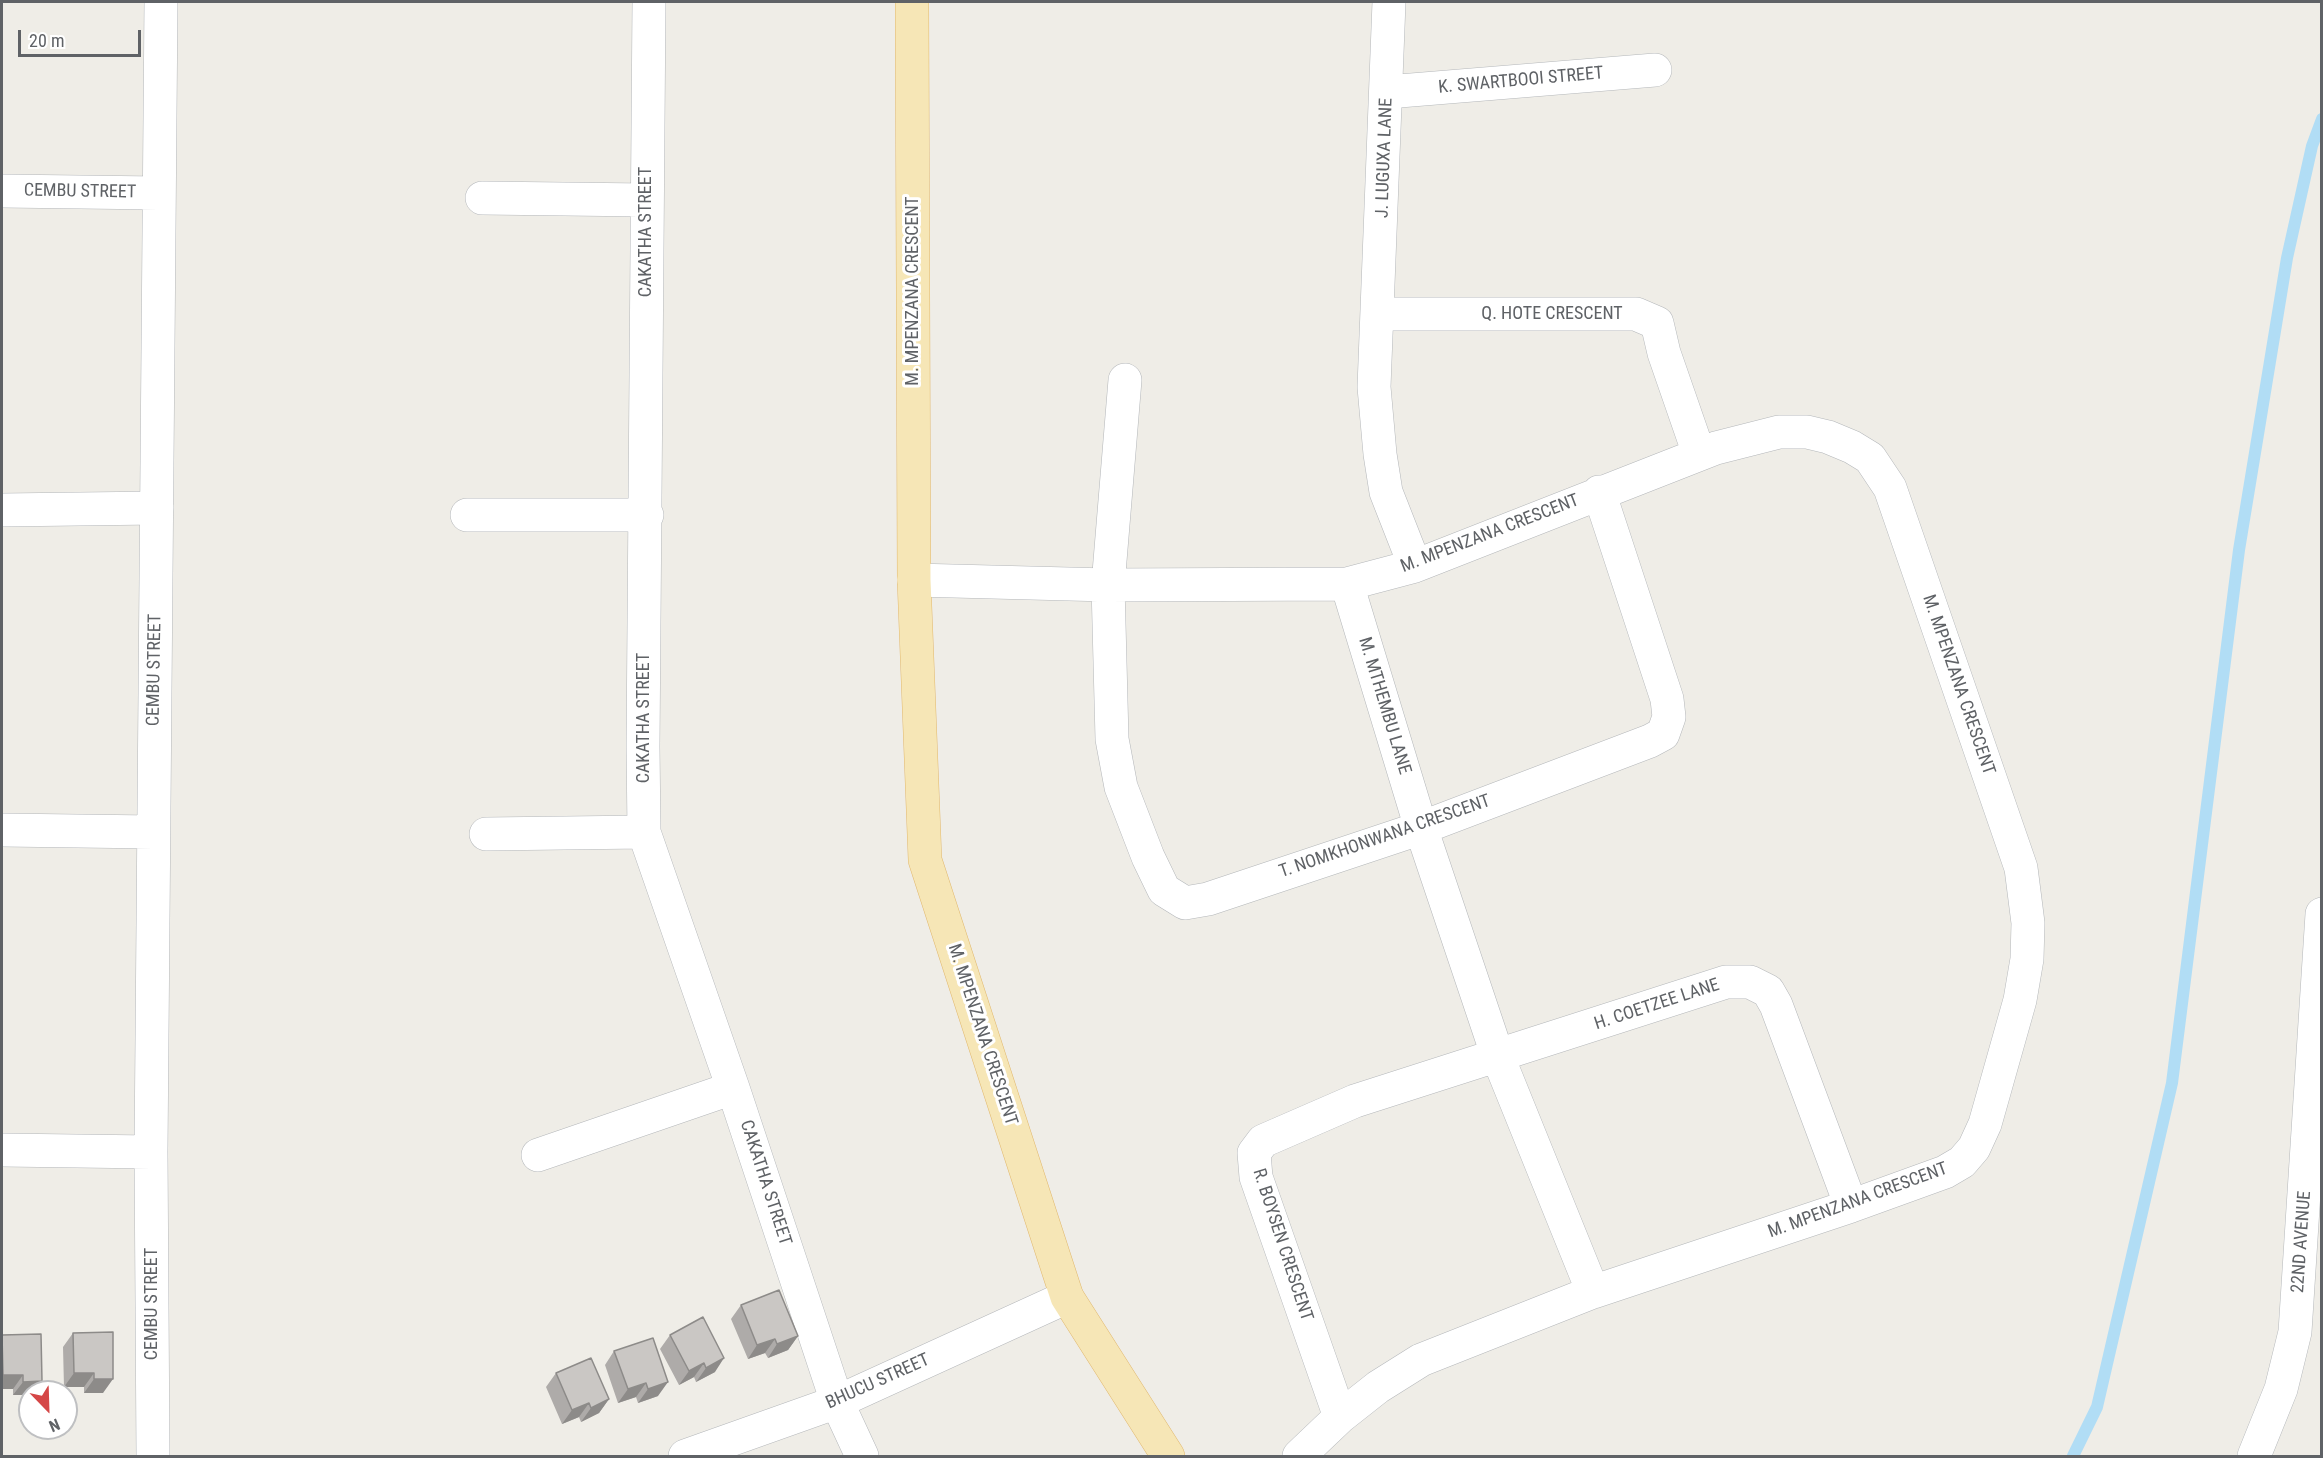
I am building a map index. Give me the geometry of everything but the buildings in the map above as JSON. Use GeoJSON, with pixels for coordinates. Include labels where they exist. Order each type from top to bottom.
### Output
{"type":"FeatureCollection","features":[{"type":"Feature","properties":{"kind":"main road","name":"M. MPENZANA CRESCENT"},"geometry":{"type":"LineString","coordinates":[[912,2],[914,580],[925,860],[1067,1297],[1168,1456]]}},
{"type":"Feature","properties":{"kind":"street","name":"CEMBU STREET"},"geometry":{"type":"LineString","coordinates":[[153,1456],[151,1152],[161,2]]}},
{"type":"Feature","properties":{"kind":"street","name":"CAKATHA STREET"},"geometry":{"type":"LineString","coordinates":[[649,2],[645,200],[644,832],[733,1088],[837,1402],[862,1456]]}},
{"type":"Feature","properties":{"kind":"street","name":"J. LUGUXA LANE"},"geometry":{"type":"LineString","coordinates":[[1389,2],[1388,92],[1374,387],[1386,492],[1415,566]]}},
{"type":"Feature","properties":{"kind":"street","name":"K. SWARTBOOI STREET"},"geometry":{"type":"LineString","coordinates":[[1388,92],[1655,70]]}},
{"type":"Feature","properties":{"kind":"street","name":"CEMBU STREET"},"geometry":{"type":"LineString","coordinates":[[2,191],[158,193]]}},
{"type":"Feature","properties":{"kind":"street"},"geometry":{"type":"LineString","coordinates":[[482,198],[645,200]]}},
{"type":"Feature","properties":{"kind":"street","name":"Q. HOTE CRESCENT"},"geometry":{"type":"LineString","coordinates":[[1378,314],[1636,314],[1657,323],[1664,353],[1699,454]]}},
{"type":"Feature","properties":{"kind":"street"},"geometry":{"type":"LineString","coordinates":[[1108,585],[1125,380]]}},
{"type":"Feature","properties":{"kind":"street","name":"M. MPENZANA CRESCENT"},"geometry":{"type":"LineString","coordinates":[[914,580],[1108,585],[1347,584],[1415,566],[1699,454],[1779,432],[1807,432],[1828,437],[1870,458],[1883,474],[2021,867],[2028,923],[2027,959],[2020,1000],[1985,1124],[1974,1148],[1962,1162],[1945,1172],[1851,1206],[1593,1292],[1421,1360],[1378,1387],[1299,1456]]}},
{"type":"Feature","properties":{"kind":"street","name":"T. NOMKHONWANA CRESCENT"},"geometry":{"type":"LineString","coordinates":[[1108,585],[1112,739],[1121,788],[1164,890],[1175,899],[1185,903],[1196,902],[1420,828],[1650,741],[1663,734],[1668,726],[1667,699],[1599,492]]}},
{"type":"Feature","properties":{"kind":"street"},"geometry":{"type":"LineString","coordinates":[[2,510],[157,508]]}},
{"type":"Feature","properties":{"kind":"street"},"geometry":{"type":"LineString","coordinates":[[467,515],[646,515]]}},
{"type":"Feature","properties":{"kind":"street","name":"M. MTHEMBU LANE"},"geometry":{"type":"LineString","coordinates":[[1347,584],[1420,828]]}},
{"type":"Feature","properties":{"kind":"street"},"geometry":{"type":"LineString","coordinates":[[1420,828],[1498,1057],[1593,1292]]}},
{"type":"Feature","properties":{"kind":"street"},"geometry":{"type":"LineString","coordinates":[[2,830],[153,832]]}},
{"type":"Feature","properties":{"kind":"street"},"geometry":{"type":"LineString","coordinates":[[486,834],[644,832]]}},
{"type":"Feature","properties":{"kind":"street","name":"22ND AVENUE"},"geometry":{"type":"LineString","coordinates":[[2254,1456],[2282,1389],[2308,1339],[2322,914]]}},
{"type":"Feature","properties":{"kind":"street","name":"H. COETZEE LANE"},"geometry":{"type":"LineString","coordinates":[[1498,1057],[1726,982],[1750,982],[1768,991],[1776,1005],[1851,1206]]}},
{"type":"Feature","properties":{"kind":"street","name":"R. BOYSEN CRESCENT"},"geometry":{"type":"LineString","coordinates":[[1340,1418],[1256,1177],[1254,1153],[1257,1146],[1355,1101],[1498,1057]]}},
{"type":"Feature","properties":{"kind":"street"},"geometry":{"type":"LineString","coordinates":[[538,1155],[733,1088]]}},
{"type":"Feature","properties":{"kind":"street"},"geometry":{"type":"LineString","coordinates":[[2,1150],[151,1152]]}},
{"type":"Feature","properties":{"kind":"street","name":"BHUCU STREET"},"geometry":{"type":"LineString","coordinates":[[685,1456],[837,1402],[1067,1297]]}},
{"type":"Feature","properties":{"kind":"waterway"},"geometry":{"type":"LineString","coordinates":[[2073,1456],[2097,1407],[2172,1083],[2239,550],[2287,258],[2312,146],[2322,119]]}}]}
